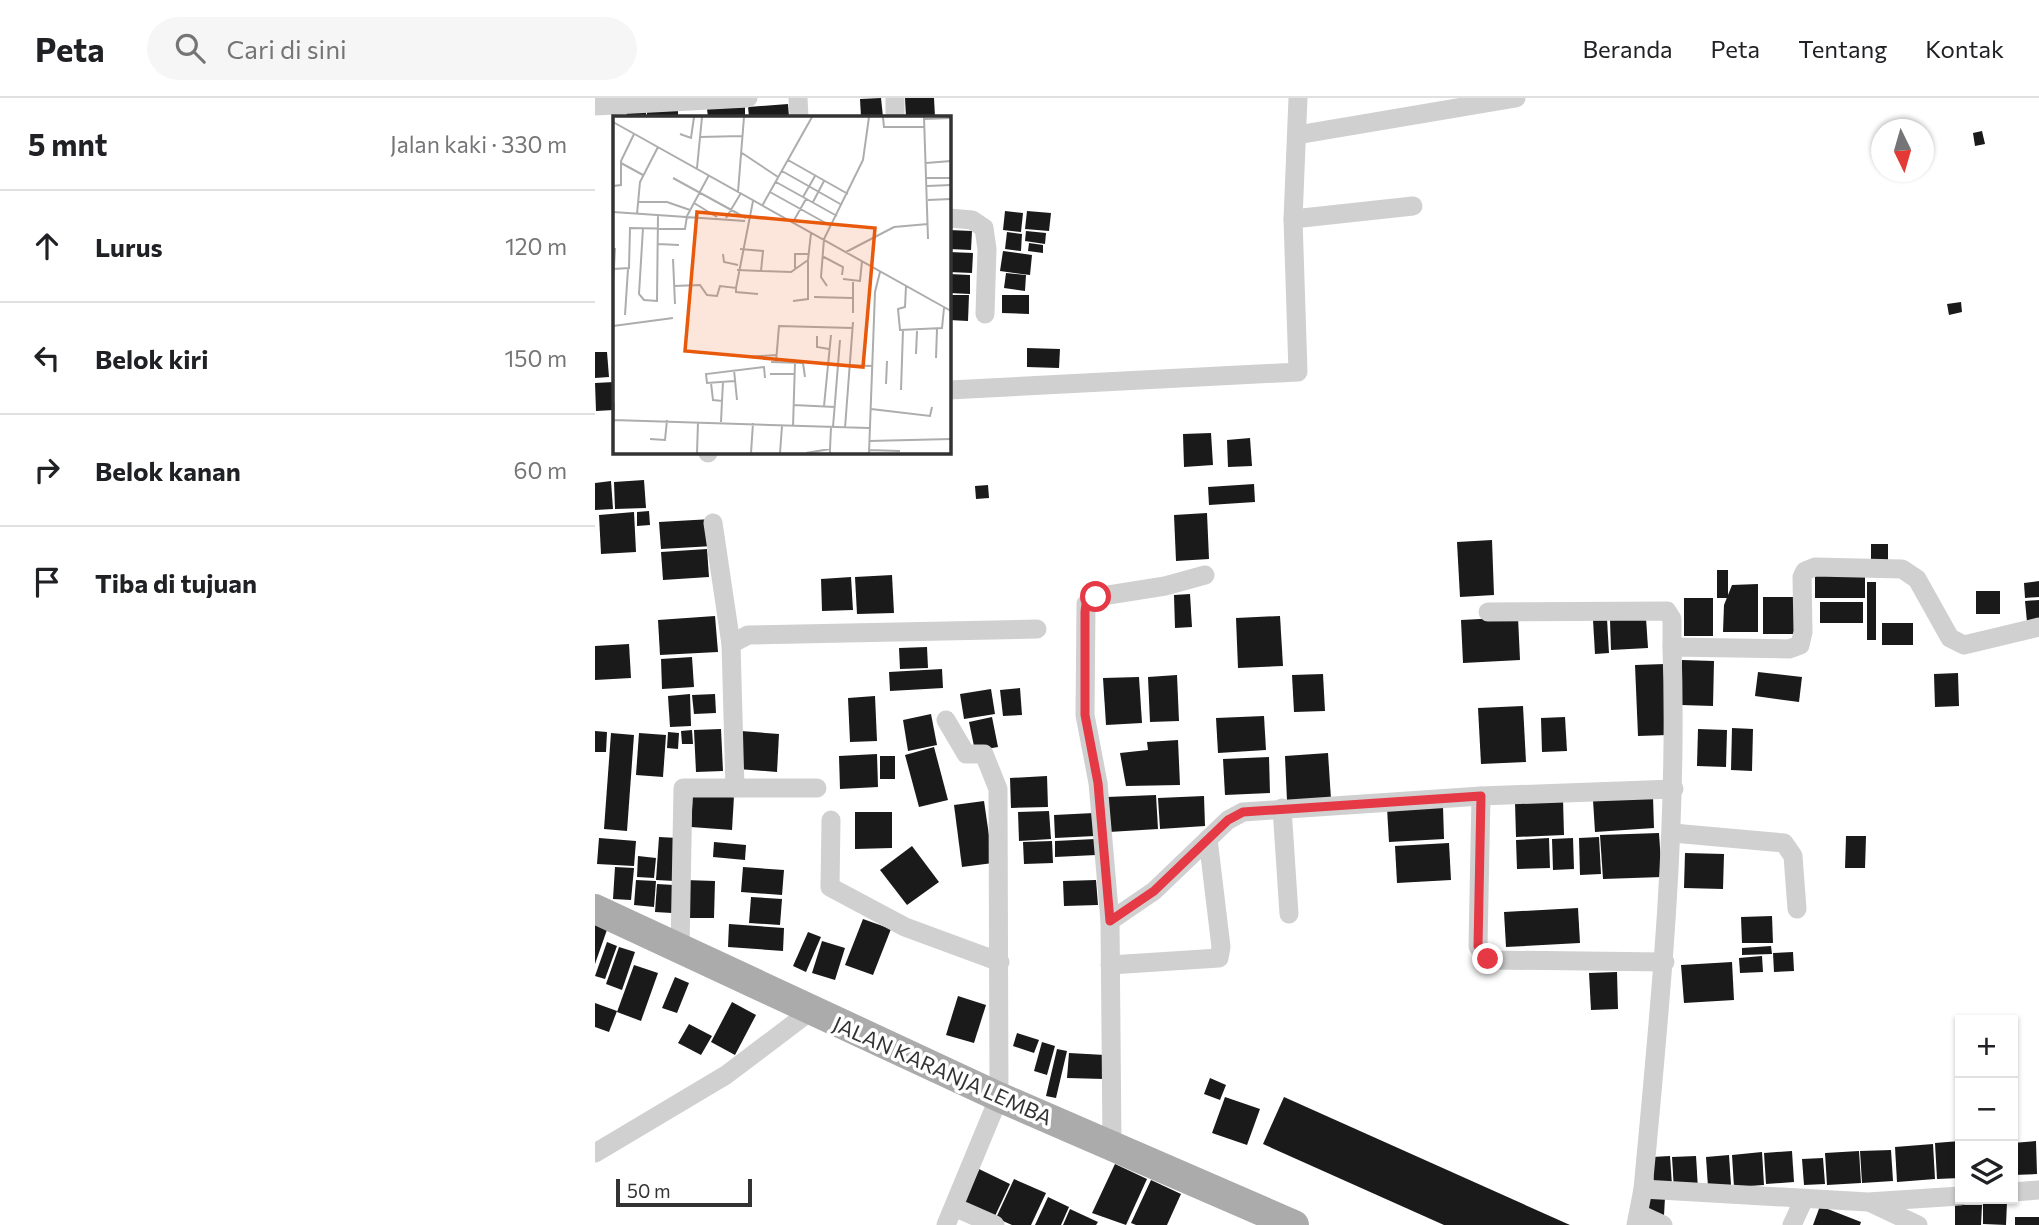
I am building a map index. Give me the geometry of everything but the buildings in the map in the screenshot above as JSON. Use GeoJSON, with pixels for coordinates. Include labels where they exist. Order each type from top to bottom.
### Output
{"type":"FeatureCollection","features":[{"type":"Feature","properties":{"kind":"main road","name":"JALAN KARANJA LEMBA"},"geometry":{"type":"LineString","coordinates":[[595,909],[999,1097],[1112,1145],[1255,1217],[1294,1225]]}},
{"type":"Feature","properties":{"kind":"street"},"geometry":{"type":"LineString","coordinates":[[595,106],[697,105],[748,98]]}},
{"type":"Feature","properties":{"kind":"street"},"geometry":{"type":"LineString","coordinates":[[798,98],[799,116]]}},
{"type":"Feature","properties":{"kind":"street"},"geometry":{"type":"LineString","coordinates":[[895,98],[895,116]]}},
{"type":"Feature","properties":{"kind":"street"},"geometry":{"type":"LineString","coordinates":[[950,390],[1298,372],[1293,219],[1298,98]]}},
{"type":"Feature","properties":{"kind":"street"},"geometry":{"type":"LineString","coordinates":[[1297,135],[1516,98]]}},
{"type":"Feature","properties":{"kind":"street"},"geometry":{"type":"LineString","coordinates":[[1293,219],[1413,206]]}},
{"type":"Feature","properties":{"kind":"street"},"geometry":{"type":"LineString","coordinates":[[950,218],[972,220],[984,228],[987,249],[985,314]]}},
{"type":"Feature","properties":{"kind":"street"},"geometry":{"type":"LineString","coordinates":[[713,523],[731,644],[735,788]]}},
{"type":"Feature","properties":{"kind":"street"},"geometry":{"type":"LineString","coordinates":[[1672,647],[1789,649],[1800,645],[1803,632],[1802,577],[1805,571],[1815,567],[1902,569],[1917,579],[1950,638],[1963,645],[2039,627]]}},
{"type":"Feature","properties":{"kind":"street"},"geometry":{"type":"LineString","coordinates":[[1112,1145],[1110,921],[1098,783],[1085,715],[1086,604],[1096,597],[1165,586],[1205,575]]}},
{"type":"Feature","properties":{"kind":"street"},"geometry":{"type":"LineString","coordinates":[[1488,612],[1667,611],[1672,619],[1673,833],[1665,962],[1643,1189],[1637,1220],[1663,1225]]}},
{"type":"Feature","properties":{"kind":"street"},"geometry":{"type":"LineString","coordinates":[[731,644],[748,635],[1037,629]]}},
{"type":"Feature","properties":{"kind":"street"},"geometry":{"type":"LineString","coordinates":[[946,720],[966,754],[984,754],[998,789],[999,1097],[950,1216],[995,1225]]}},
{"type":"Feature","properties":{"kind":"street"},"geometry":{"type":"LineString","coordinates":[[680,948],[682,789],[817,788]]}},
{"type":"Feature","properties":{"kind":"street"},"geometry":{"type":"LineString","coordinates":[[1110,921],[1154,891],[1228,820],[1243,812],[1481,796],[1674,789]]}},
{"type":"Feature","properties":{"kind":"street"},"geometry":{"type":"LineString","coordinates":[[1481,796],[1478,946],[1484,956],[1493,960],[1665,962]]}},
{"type":"Feature","properties":{"kind":"street"},"geometry":{"type":"LineString","coordinates":[[1282,808],[1289,915]]}},
{"type":"Feature","properties":{"kind":"street"},"geometry":{"type":"LineString","coordinates":[[831,820],[830,887],[905,927],[1000,962]]}},
{"type":"Feature","properties":{"kind":"street"},"geometry":{"type":"LineString","coordinates":[[1673,833],[1784,843],[1793,856],[1797,909]]}},
{"type":"Feature","properties":{"kind":"street"},"geometry":{"type":"LineString","coordinates":[[1110,965],[1219,958],[1221,947],[1208,839]]}},
{"type":"Feature","properties":{"kind":"street"},"geometry":{"type":"LineString","coordinates":[[595,1153],[726,1075],[811,1010]]}},
{"type":"Feature","properties":{"kind":"street"},"geometry":{"type":"LineString","coordinates":[[1643,1189],[1868,1202],[1955,1196]]}},
{"type":"Feature","properties":{"kind":"street"},"geometry":{"type":"LineString","coordinates":[[2018,1192],[2039,1191]]}},
{"type":"Feature","properties":{"kind":"street"},"geometry":{"type":"LineString","coordinates":[[1791,1225],[1804,1199]]}},
{"type":"Feature","properties":{"kind":"street"},"geometry":{"type":"LineString","coordinates":[[1868,1202],[1918,1225]]}},
{"type":"Feature","properties":{"kind":"route"},"geometry":{"type":"LineString","coordinates":[[1096,597],[1086,604],[1085,612],[1085,715],[1098,783],[1110,921],[1154,891],[1228,820],[1243,812],[1481,796],[1478,946],[1488,959]]}}]}
